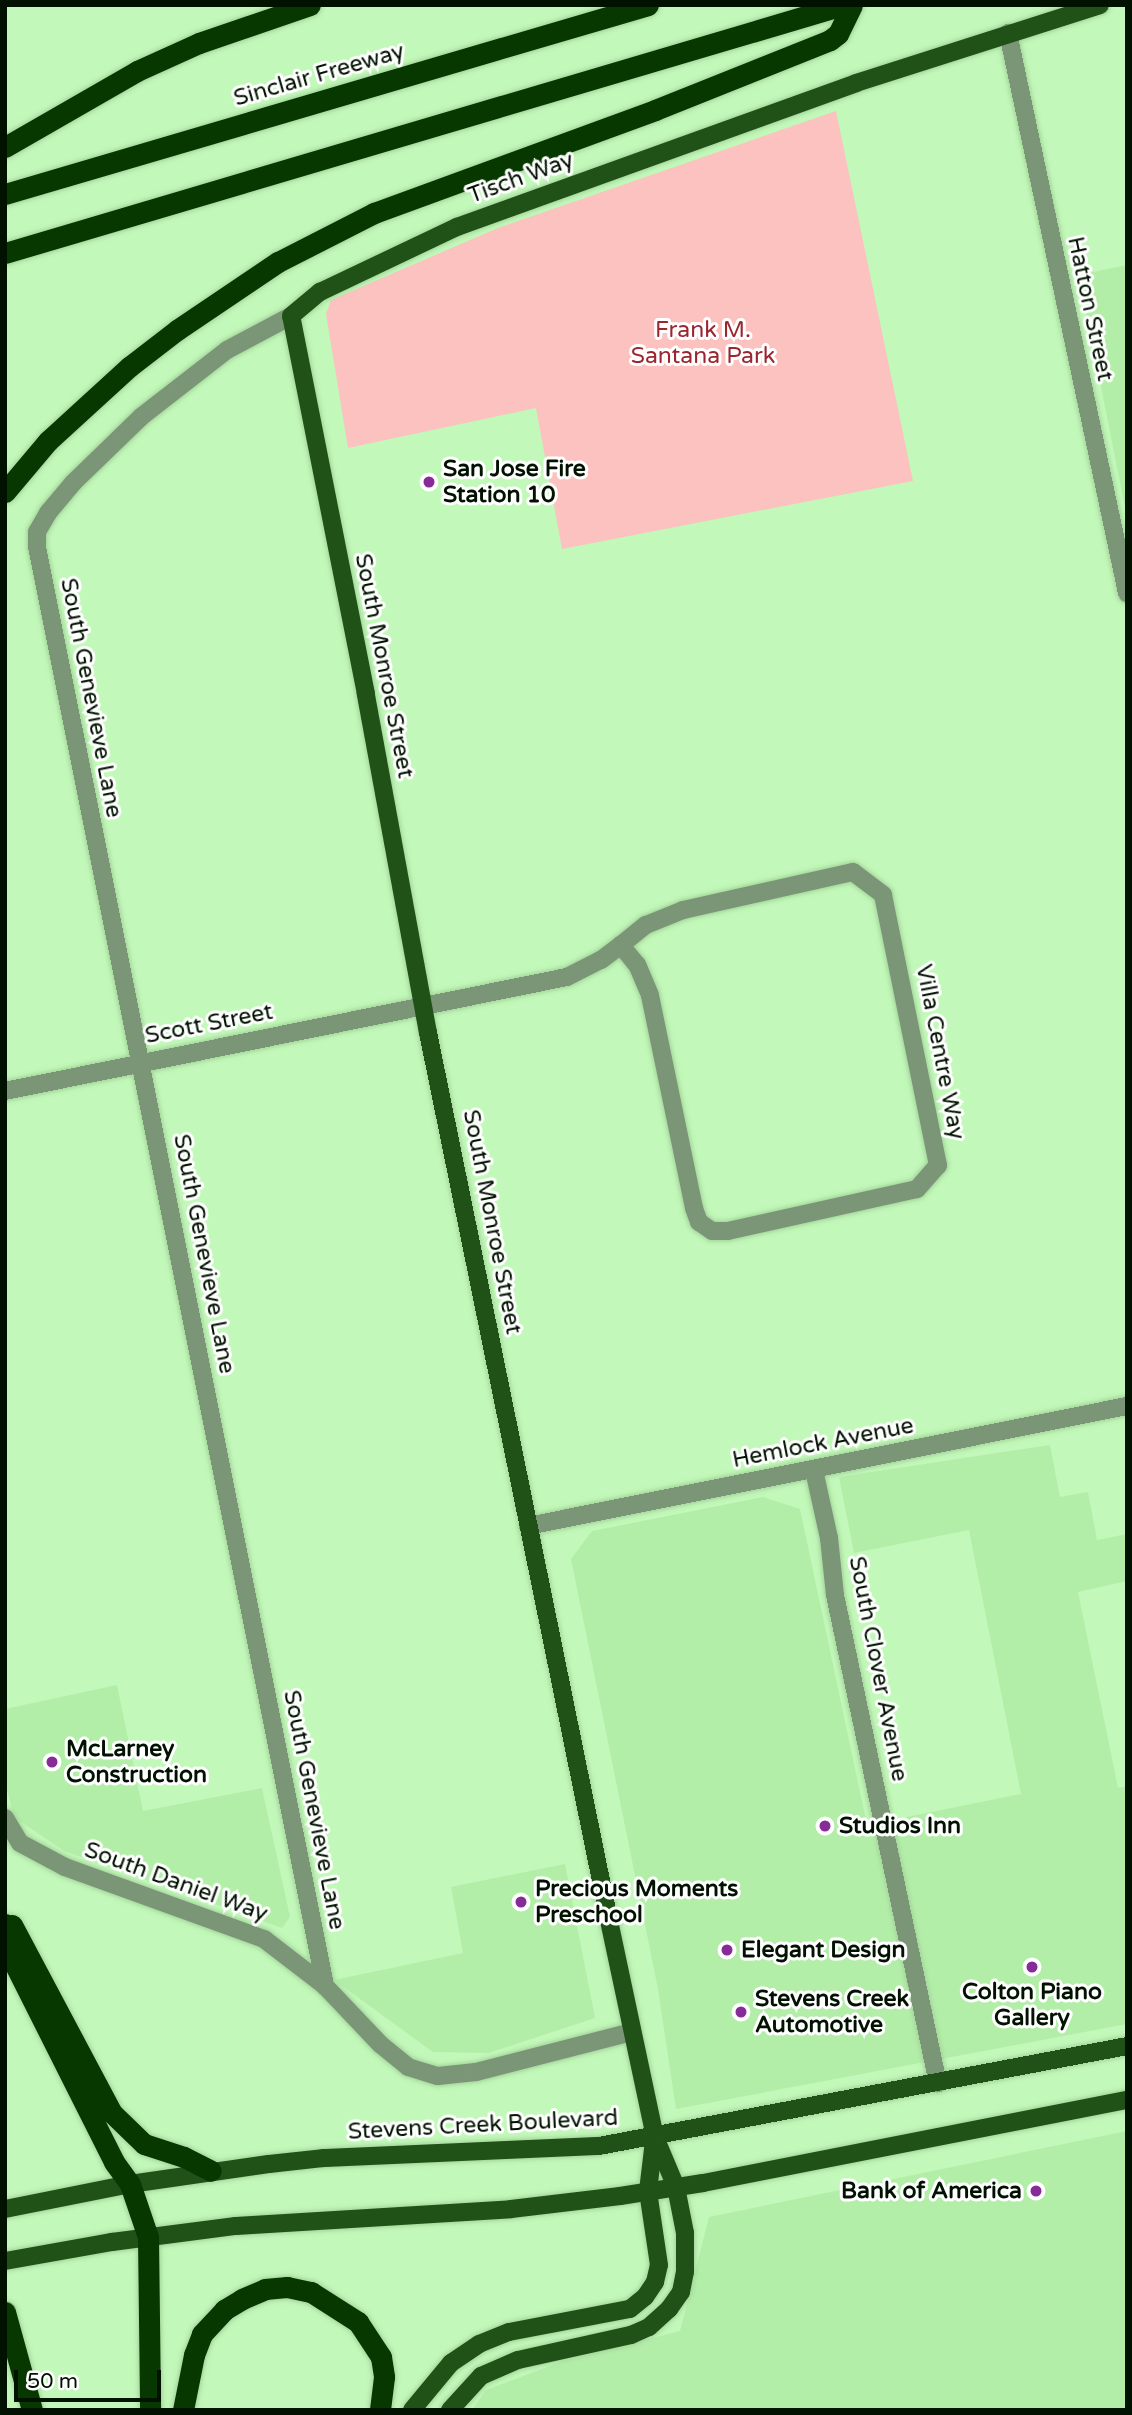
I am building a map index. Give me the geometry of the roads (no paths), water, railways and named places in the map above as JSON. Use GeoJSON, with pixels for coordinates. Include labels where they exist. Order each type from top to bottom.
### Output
{"type":"FeatureCollection","features":[{"type":"Feature","properties":{"kind":"highway"},"geometry":{"type":"LineString","coordinates":[[5,147],[137,71],[199,43],[310,5]]}},
{"type":"Feature","properties":{"kind":"highway","name":"Sinclair Freeway"},"geometry":{"type":"LineString","coordinates":[[5,194],[648,5]]}},
{"type":"Feature","properties":{"kind":"highway"},"geometry":{"type":"LineString","coordinates":[[5,253],[843,5]]}},
{"type":"Feature","properties":{"kind":"highway"},"geometry":{"type":"LineString","coordinates":[[5,492],[48,441],[129,367],[177,330],[278,262],[386,209],[655,110],[830,40],[838,34],[852,5]]}},
{"type":"Feature","properties":{"kind":"highway"},"geometry":{"type":"LineString","coordinates":[[5,1913],[112,2113],[144,2144],[184,2157],[211,2171]]}},
{"type":"Feature","properties":{"kind":"highway"},"geometry":{"type":"LineString","coordinates":[[5,1924],[11,1957],[114,2162],[130,2184],[148,2237],[150,2410]]}},
{"type":"Feature","properties":{"kind":"highway"},"geometry":{"type":"LineString","coordinates":[[183,2410],[194,2355],[202,2334],[224,2310],[243,2299],[265,2289],[287,2287],[312,2292],[358,2322],[381,2357],[384,2377],[380,2410]]}},
{"type":"Feature","properties":{"kind":"highway"},"geometry":{"type":"LineString","coordinates":[[5,2312],[32,2410]]}},
{"type":"Feature","properties":{"kind":"main road","name":"Tisch Way"},"geometry":{"type":"LineString","coordinates":[[291,316],[320,292],[457,227],[856,83],[1100,5]]}},
{"type":"Feature","properties":{"kind":"main road","name":"South Monroe Street"},"geometry":{"type":"LineString","coordinates":[[291,316],[366,694],[424,1007],[528,1526],[655,2137],[676,2187],[685,2233],[685,2272],[681,2292],[669,2309],[649,2327],[631,2335],[518,2360],[481,2376],[450,2410]]}},
{"type":"Feature","properties":{"kind":"main road","name":"Stevens Creek Boulevard"},"geometry":{"type":"LineString","coordinates":[[5,2209],[211,2171],[323,2158],[576,2148],[655,2137],[1127,2046]]}},
{"type":"Feature","properties":{"kind":"main road"},"geometry":{"type":"LineString","coordinates":[[5,2261],[148,2237],[315,2219],[511,2209],[676,2187],[1127,2100]]}},
{"type":"Feature","properties":{"kind":"main road","name":"South Monroe Street"},"geometry":{"type":"LineString","coordinates":[[412,2410],[452,2363],[479,2344],[509,2332],[630,2309],[645,2297],[654,2283],[659,2264],[648,2191],[655,2137]]}},
{"type":"Feature","properties":{"kind":"street","name":"Hatton Street"},"geometry":{"type":"LineString","coordinates":[[1008,33],[1127,593]]}},
{"type":"Feature","properties":{"kind":"street","name":"Tisch Way"},"geometry":{"type":"LineString","coordinates":[[37,531],[73,483],[141,417],[236,344],[291,316]]}},
{"type":"Feature","properties":{"kind":"street","name":"South Genevieve Lane"},"geometry":{"type":"LineString","coordinates":[[37,531],[39,562],[325,1986]]}},
{"type":"Feature","properties":{"kind":"street","name":"Villa Centre Way"},"geometry":{"type":"LineString","coordinates":[[424,1007],[567,976],[601,960],[646,925],[683,910],[853,872],[883,895],[938,1165],[917,1189],[728,1231],[705,1228],[699,1223],[694,1208],[650,995],[637,965],[621,945]]}},
{"type":"Feature","properties":{"kind":"street","name":"Scott Street"},"geometry":{"type":"LineString","coordinates":[[5,1091],[424,1007]]}},
{"type":"Feature","properties":{"kind":"street","name":"Hemlock Avenue"},"geometry":{"type":"LineString","coordinates":[[528,1526],[1127,1406]]}},
{"type":"Feature","properties":{"kind":"street","name":"South Clover Avenue"},"geometry":{"type":"LineString","coordinates":[[814,1470],[828,1538],[835,1595],[938,2083]]}},
{"type":"Feature","properties":{"kind":"street","name":"South Daniel Way"},"geometry":{"type":"LineString","coordinates":[[5,1818],[20,1843],[65,1867],[264,1939],[325,1986],[380,2044],[408,2067],[438,2076],[477,2072],[632,2032]]}},
{"type":"Feature","properties":{"kind":"place","name":"San Jose Fire Station 10"},"geometry":{"type":"Point","coordinates":[429,482]}},
{"type":"Feature","properties":{"kind":"place","name":"McLarney Construction"},"geometry":{"type":"Point","coordinates":[52,1762]}},
{"type":"Feature","properties":{"kind":"place","name":"Studios Inn"},"geometry":{"type":"Point","coordinates":[825,1826]}},
{"type":"Feature","properties":{"kind":"place","name":"Precious Moments Preschool"},"geometry":{"type":"Point","coordinates":[521,1902]}},
{"type":"Feature","properties":{"kind":"place","name":"Elegant Design"},"geometry":{"type":"Point","coordinates":[727,1950]}},
{"type":"Feature","properties":{"kind":"place","name":"Colton Piano Gallery"},"geometry":{"type":"Point","coordinates":[1032,1967]}},
{"type":"Feature","properties":{"kind":"place","name":"Stevens Creek Automotive"},"geometry":{"type":"Point","coordinates":[741,2012]}},
{"type":"Feature","properties":{"kind":"place","name":"Bank of America"},"geometry":{"type":"Point","coordinates":[1036,2191]}},
{"type":"Feature","properties":{"kind":"park label","name":"Frank M. Santana Park"},"geometry":{"type":"Point","coordinates":[703,343]}}]}
